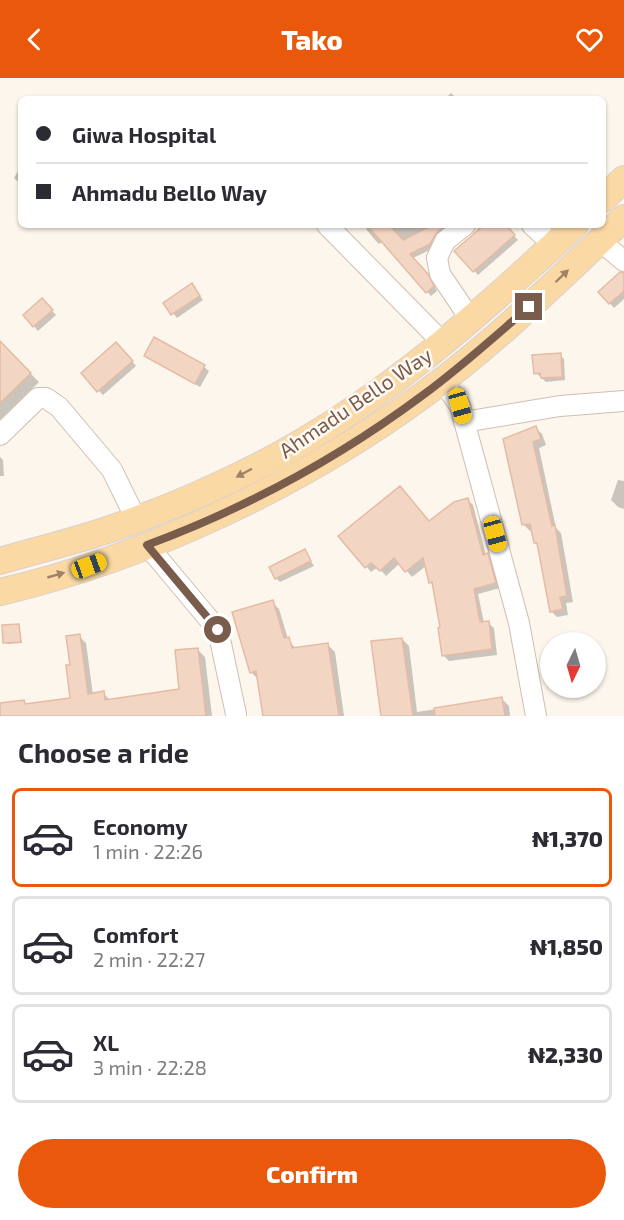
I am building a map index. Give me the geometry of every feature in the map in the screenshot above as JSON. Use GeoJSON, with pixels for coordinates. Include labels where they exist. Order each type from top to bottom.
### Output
{"type":"FeatureCollection","features":[{"type":"Feature","properties":{"kind":"main road"},"geometry":{"type":"LineString","coordinates":[[606,196],[624,179]]}},
{"type":"Feature","properties":{"kind":"main road","name":"Ahmadu Bello Way"},"geometry":{"type":"LineString","coordinates":[[0,592],[89,566],[170,536],[272,489],[331,456],[442,380],[546,292],[624,218]]}},
{"type":"Feature","properties":{"kind":"main road","name":"Ahmadu Bello Way"},"geometry":{"type":"LineString","coordinates":[[0,561],[136,519],[236,477],[310,437],[385,387],[443,343],[572,228]]}},
{"type":"Feature","properties":{"kind":"street"},"geometry":{"type":"LineString","coordinates":[[330,228],[443,343]]}},
{"type":"Feature","properties":{"kind":"street"},"geometry":{"type":"LineString","coordinates":[[461,228],[445,242],[437,258],[440,274],[471,320]]}},
{"type":"Feature","properties":{"kind":"street"},"geometry":{"type":"LineString","coordinates":[[535,228],[554,245]]}},
{"type":"Feature","properties":{"kind":"street"},"geometry":{"type":"LineString","coordinates":[[599,240],[624,261]]}},
{"type":"Feature","properties":{"kind":"street"},"geometry":{"type":"LineString","coordinates":[[442,380],[460,406],[465,422],[519,623],[536,716]]}},
{"type":"Feature","properties":{"kind":"street"},"geometry":{"type":"LineString","coordinates":[[0,435],[38,398],[46,398],[59,407],[112,470],[136,519]]}},
{"type":"Feature","properties":{"kind":"street"},"geometry":{"type":"LineString","coordinates":[[465,422],[560,406],[624,401]]}},
{"type":"Feature","properties":{"kind":"street"},"geometry":{"type":"LineString","coordinates":[[147,545],[218,630],[236,714]]}},
{"type":"Feature","properties":{"kind":"building"},"geometry":{"type":"Polygon","coordinates":[[[370,228],[392,228],[403,240],[427,228],[442,228],[430,244],[410,254],[428,274],[434,286],[426,293],[370,228]]]}},
{"type":"Feature","properties":{"kind":"building"},"geometry":{"type":"Polygon","coordinates":[[[481,228],[509,228],[515,235],[473,272],[454,251],[481,228]]]}},
{"type":"Feature","properties":{"kind":"building"},"geometry":{"type":"Polygon","coordinates":[[[620,272],[624,273],[624,291],[609,304],[598,292],[620,272]]]}},
{"type":"Feature","properties":{"kind":"building"},"geometry":{"type":"Polygon","coordinates":[[[192,283],[200,296],[171,315],[163,303],[192,283]]]}},
{"type":"Feature","properties":{"kind":"building"},"geometry":{"type":"Polygon","coordinates":[[[42,298],[53,310],[33,327],[23,315],[42,298]]]}},
{"type":"Feature","properties":{"kind":"building"},"geometry":{"type":"Polygon","coordinates":[[[154,337],[205,365],[195,384],[144,356],[154,337]]]}},
{"type":"Feature","properties":{"kind":"building"},"geometry":{"type":"Polygon","coordinates":[[[0,341],[31,373],[0,403],[0,341]]]}},
{"type":"Feature","properties":{"kind":"building"},"geometry":{"type":"Polygon","coordinates":[[[116,342],[133,361],[97,392],[81,373],[116,342]]]}},
{"type":"Feature","properties":{"kind":"building"},"geometry":{"type":"Polygon","coordinates":[[[561,353],[562,377],[541,378],[540,373],[534,374],[532,355],[561,353]]]}},
{"type":"Feature","properties":{"kind":"building"},"geometry":{"type":"Polygon","coordinates":[[[536,426],[541,439],[533,442],[552,526],[555,525],[567,596],[560,597],[563,609],[550,612],[537,543],[534,543],[530,524],[522,525],[503,439],[536,426]]]}},
{"type":"Feature","properties":{"kind":"building"},"geometry":{"type":"Polygon","coordinates":[[[400,486],[429,521],[454,502],[468,498],[483,555],[488,553],[496,583],[474,589],[480,622],[489,621],[492,649],[442,656],[438,628],[440,627],[432,582],[429,583],[423,558],[405,572],[394,558],[380,571],[371,563],[365,568],[338,536],[400,486]]]}},
{"type":"Feature","properties":{"kind":"building"},"geometry":{"type":"Polygon","coordinates":[[[305,549],[311,561],[275,579],[269,567],[305,549]]]}},
{"type":"Feature","properties":{"kind":"building"},"geometry":{"type":"Polygon","coordinates":[[[273,600],[284,638],[289,637],[292,648],[328,643],[339,716],[263,716],[256,671],[250,673],[232,612],[273,600]]]}},
{"type":"Feature","properties":{"kind":"building"},"geometry":{"type":"Polygon","coordinates":[[[19,624],[21,642],[3,643],[2,625],[19,624]]]}},
{"type":"Feature","properties":{"kind":"building"},"geometry":{"type":"Polygon","coordinates":[[[80,634],[88,694],[104,691],[105,700],[179,689],[175,650],[198,648],[206,716],[0,716],[0,703],[24,700],[25,704],[70,698],[66,665],[70,665],[66,636],[80,634]]]}},
{"type":"Feature","properties":{"kind":"building"},"geometry":{"type":"Polygon","coordinates":[[[402,638],[413,716],[381,716],[371,641],[402,638]]]}},
{"type":"Feature","properties":{"kind":"building"},"geometry":{"type":"Polygon","coordinates":[[[502,697],[505,716],[435,716],[434,708],[502,697]]]}},
{"type":"Feature","properties":{"kind":"route"},"geometry":{"type":"LineString","coordinates":[[218,630],[147,545],[262,495],[331,456],[423,395],[529,307]]}}]}
